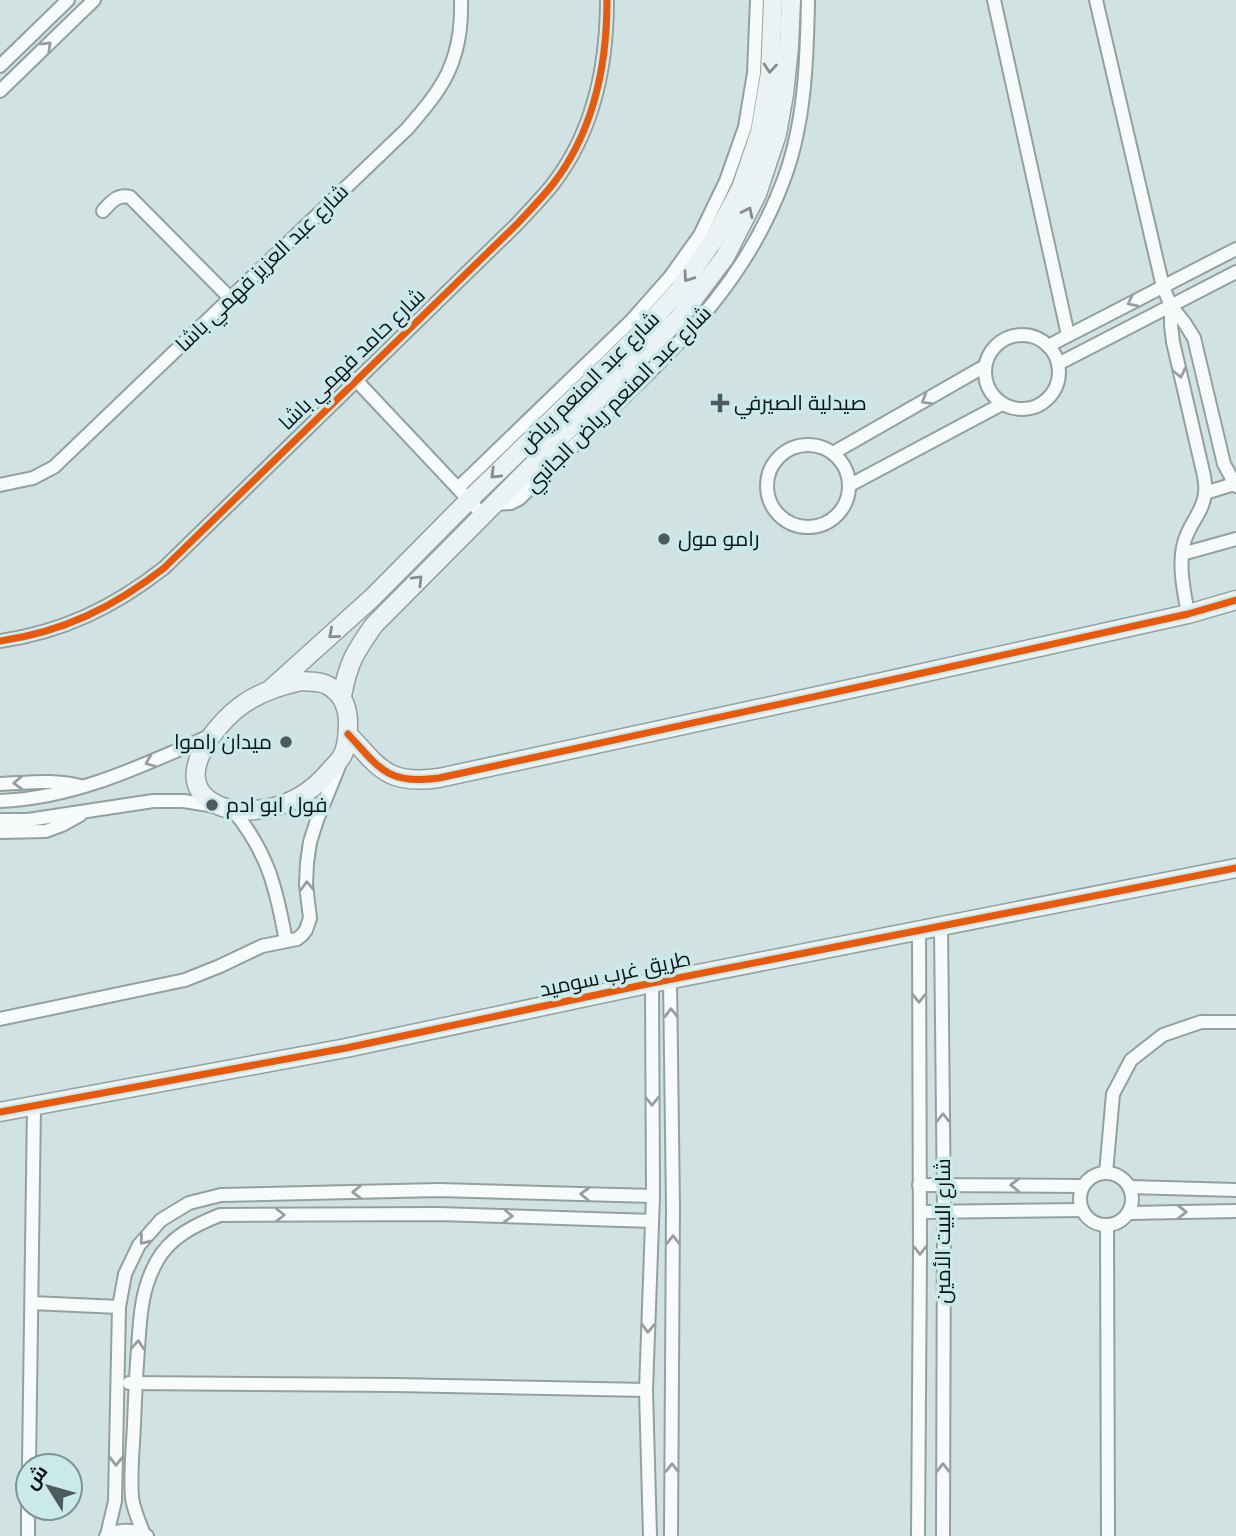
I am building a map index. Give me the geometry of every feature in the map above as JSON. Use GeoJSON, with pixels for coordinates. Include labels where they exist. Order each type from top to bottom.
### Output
{"type":"FeatureCollection","features":[{"type":"Feature","properties":{"kind":"street"},"geometry":{"type":"LineString","coordinates":[[0,66],[68,0]]}},
{"type":"Feature","properties":{"kind":"street"},"geometry":{"type":"LineString","coordinates":[[0,91],[94,0]]}},
{"type":"Feature","properties":{"kind":"street","name":"شارع عبد العزيز فهمي باشا"},"geometry":{"type":"LineString","coordinates":[[0,485],[33,478],[54,467],[407,129],[440,87],[456,49],[461,0]]}},
{"type":"Feature","properties":{"kind":"street","name":"شارع حامد فهمي باشا"},"geometry":{"type":"LineString","coordinates":[[0,640],[24,637],[68,624],[115,603],[140,586],[172,559],[517,224],[553,184],[568,162],[589,121],[603,67],[607,0]]}},
{"type":"Feature","properties":{"kind":"street"},"geometry":{"type":"LineString","coordinates":[[637,326],[700,235],[726,181],[745,127],[754,73],[757,0]]}},
{"type":"Feature","properties":{"kind":"street","name":"شارع عبد المنعم رياض"},"geometry":{"type":"LineString","coordinates":[[272,688],[373,597],[463,494],[637,326],[679,290],[713,241],[741,188],[760,132],[770,73],[773,0]]}},
{"type":"Feature","properties":{"kind":"street","name":"شارع عبد المنعم رياض"},"geometry":{"type":"LineString","coordinates":[[342,696],[346,673],[355,651],[374,625],[489,509],[556,452],[679,318],[725,257],[757,194],[777,134],[789,47],[791,0]]}},
{"type":"Feature","properties":{"kind":"street","name":"شارع عبد المنعم رياض الجانبي"},"geometry":{"type":"LineString","coordinates":[[556,452],[676,346],[716,302],[743,263],[766,221],[785,177],[796,133],[803,91],[808,0]]}},
{"type":"Feature","properties":{"kind":"street"},"geometry":{"type":"LineString","coordinates":[[994,0],[1068,335]]}},
{"type":"Feature","properties":{"kind":"street"},"geometry":{"type":"LineString","coordinates":[[1096,0],[1163,287],[1171,306],[1194,338],[1224,464],[1235,485],[1205,494]]}},
{"type":"Feature","properties":{"kind":"street"},"geometry":{"type":"LineString","coordinates":[[103,211],[116,197],[130,197],[231,299]]}},
{"type":"Feature","properties":{"kind":"street"},"geometry":{"type":"LineString","coordinates":[[1048,346],[1236,249]]}},
{"type":"Feature","properties":{"kind":"street"},"geometry":{"type":"LineString","coordinates":[[1058,364],[1236,272]]}},
{"type":"Feature","properties":{"kind":"street"},"geometry":{"type":"LineString","coordinates":[[1171,306],[1173,342],[1204,476],[1205,494],[1184,541],[1182,554],[1182,578],[1188,614]]}},
{"type":"Feature","properties":{"kind":"street"},"geometry":{"type":"LineString","coordinates":[[1016,336],[1038,339],[1048,346],[1058,364],[1059,376],[1055,389],[1048,399],[1026,410],[1013,409],[993,397],[985,377],[989,355],[996,346],[1016,336]]}},
{"type":"Feature","properties":{"kind":"street"},"geometry":{"type":"LineString","coordinates":[[833,453],[985,366]]}},
{"type":"Feature","properties":{"kind":"street"},"geometry":{"type":"LineString","coordinates":[[355,379],[463,494],[489,509]]}},
{"type":"Feature","properties":{"kind":"street"},"geometry":{"type":"LineString","coordinates":[[850,485],[1002,404]]}},
{"type":"Feature","properties":{"kind":"street"},"geometry":{"type":"LineString","coordinates":[[795,447],[821,447],[833,453],[842,461],[850,485],[842,509],[834,519],[822,525],[797,526],[785,520],[775,511],[769,500],[769,474],[775,463],[784,453],[795,447]]}},
{"type":"Feature","properties":{"kind":"street"},"geometry":{"type":"LineString","coordinates":[[1182,554],[1236,540]]}},
{"type":"Feature","properties":{"kind":"street"},"geometry":{"type":"LineString","coordinates":[[348,734],[384,771],[401,779],[439,778],[1188,614],[1236,600]]}},
{"type":"Feature","properties":{"kind":"street"},"geometry":{"type":"LineString","coordinates":[[0,1019],[185,980],[262,946],[297,939],[302,935],[310,918],[306,885],[310,842],[342,755],[348,734],[348,715],[342,696],[326,684],[301,681],[272,688],[243,704],[218,726],[201,751],[195,775],[201,794],[225,808],[256,841],[278,896],[286,941]]}},
{"type":"Feature","properties":{"kind":"street"},"geometry":{"type":"LineString","coordinates":[[0,800],[26,800],[84,787],[130,771],[212,735]]}},
{"type":"Feature","properties":{"kind":"street"},"geometry":{"type":"LineString","coordinates":[[0,820],[28,820],[153,801],[184,801],[243,811],[270,809],[313,788],[342,755]]}},
{"type":"Feature","properties":{"kind":"street"},"geometry":{"type":"LineString","coordinates":[[0,784],[51,782],[84,787]]}},
{"type":"Feature","properties":{"kind":"street"},"geometry":{"type":"LineString","coordinates":[[0,832],[46,831],[89,811]]}},
{"type":"Feature","properties":{"kind":"street","name":"طريق غرب سوميد"},"geometry":{"type":"LineString","coordinates":[[0,1112],[346,1048],[670,980],[1236,868]]}},
{"type":"Feature","properties":{"kind":"street","name":"شارع البيت الأمين"},"geometry":{"type":"LineString","coordinates":[[942,926],[943,1536]]}},
{"type":"Feature","properties":{"kind":"street","name":"شارع البيت الأمين"},"geometry":{"type":"LineString","coordinates":[[918,1536],[919,930]]}},
{"type":"Feature","properties":{"kind":"street"},"geometry":{"type":"LineString","coordinates":[[670,980],[673,1207],[671,1536]]}},
{"type":"Feature","properties":{"kind":"street"},"geometry":{"type":"LineString","coordinates":[[650,1536],[646,1391],[653,1202],[652,984]]}},
{"type":"Feature","properties":{"kind":"street"},"geometry":{"type":"LineString","coordinates":[[1106,1173],[1113,1094],[1131,1060],[1163,1035],[1201,1022],[1236,1022]]}},
{"type":"Feature","properties":{"kind":"street"},"geometry":{"type":"LineString","coordinates":[[29,1452],[34,1105]]}},
{"type":"Feature","properties":{"kind":"street"},"geometry":{"type":"LineString","coordinates":[[1106,1173],[1119,1177],[1129,1187],[1132,1200],[1128,1213],[1119,1222],[1107,1225],[1092,1222],[1082,1210],[1080,1198],[1083,1186],[1093,1176],[1106,1173]]}},
{"type":"Feature","properties":{"kind":"street"},"geometry":{"type":"LineString","coordinates":[[919,1185],[1083,1186]]}},
{"type":"Feature","properties":{"kind":"street"},"geometry":{"type":"LineString","coordinates":[[1129,1187],[1236,1190]]}},
{"type":"Feature","properties":{"kind":"street"},"geometry":{"type":"LineString","coordinates":[[106,1536],[115,1501],[119,1307],[125,1274],[139,1245],[161,1220],[189,1203],[221,1195],[439,1190],[653,1202],[673,1207]]}},
{"type":"Feature","properties":{"kind":"street"},"geometry":{"type":"LineString","coordinates":[[438,1214],[439,1190]]}},
{"type":"Feature","properties":{"kind":"street"},"geometry":{"type":"LineString","coordinates":[[920,1212],[1082,1210]]}},
{"type":"Feature","properties":{"kind":"street"},"geometry":{"type":"LineString","coordinates":[[1128,1213],[1236,1211]]}},
{"type":"Feature","properties":{"kind":"street"},"geometry":{"type":"LineString","coordinates":[[145,1535],[132,1501],[141,1306],[147,1281],[158,1258],[175,1239],[196,1224],[220,1215],[438,1214],[652,1220]]}},
{"type":"Feature","properties":{"kind":"street"},"geometry":{"type":"LineString","coordinates":[[1107,1225],[1108,1536]]}},
{"type":"Feature","properties":{"kind":"street"},"geometry":{"type":"LineString","coordinates":[[32,1303],[119,1307]]}},
{"type":"Feature","properties":{"kind":"street"},"geometry":{"type":"LineString","coordinates":[[117,1383],[409,1385],[646,1391]]}},
{"type":"Feature","properties":{"kind":"street"},"geometry":{"type":"LineString","coordinates":[[106,1536],[125,1530],[145,1535]]}},
{"type":"Feature","properties":{"kind":"cycle path"},"geometry":{"type":"LineString","coordinates":[[0,641],[45,631],[87,616],[126,595],[164,568],[517,224],[549,189],[567,164],[588,120],[601,73],[607,0]]}},
{"type":"Feature","properties":{"kind":"cycle path"},"geometry":{"type":"LineString","coordinates":[[348,734],[386,772],[408,779],[439,778],[1188,614],[1236,600]]}},
{"type":"Feature","properties":{"kind":"cycle path"},"geometry":{"type":"LineString","coordinates":[[0,1112],[346,1048],[652,983],[1236,868]]}},
{"type":"Feature","properties":{"kind":"place","name":"صيدلية الصيرفي"},"geometry":{"type":"Point","coordinates":[720,403]}},
{"type":"Feature","properties":{"kind":"place","name":"رامو مول"},"geometry":{"type":"Point","coordinates":[664,539]}},
{"type":"Feature","properties":{"kind":"place","name":"ميدان راموا"},"geometry":{"type":"Point","coordinates":[286,742]}},
{"type":"Feature","properties":{"kind":"place","name":"فول ابو ادم"},"geometry":{"type":"Point","coordinates":[212,805]}}]}
